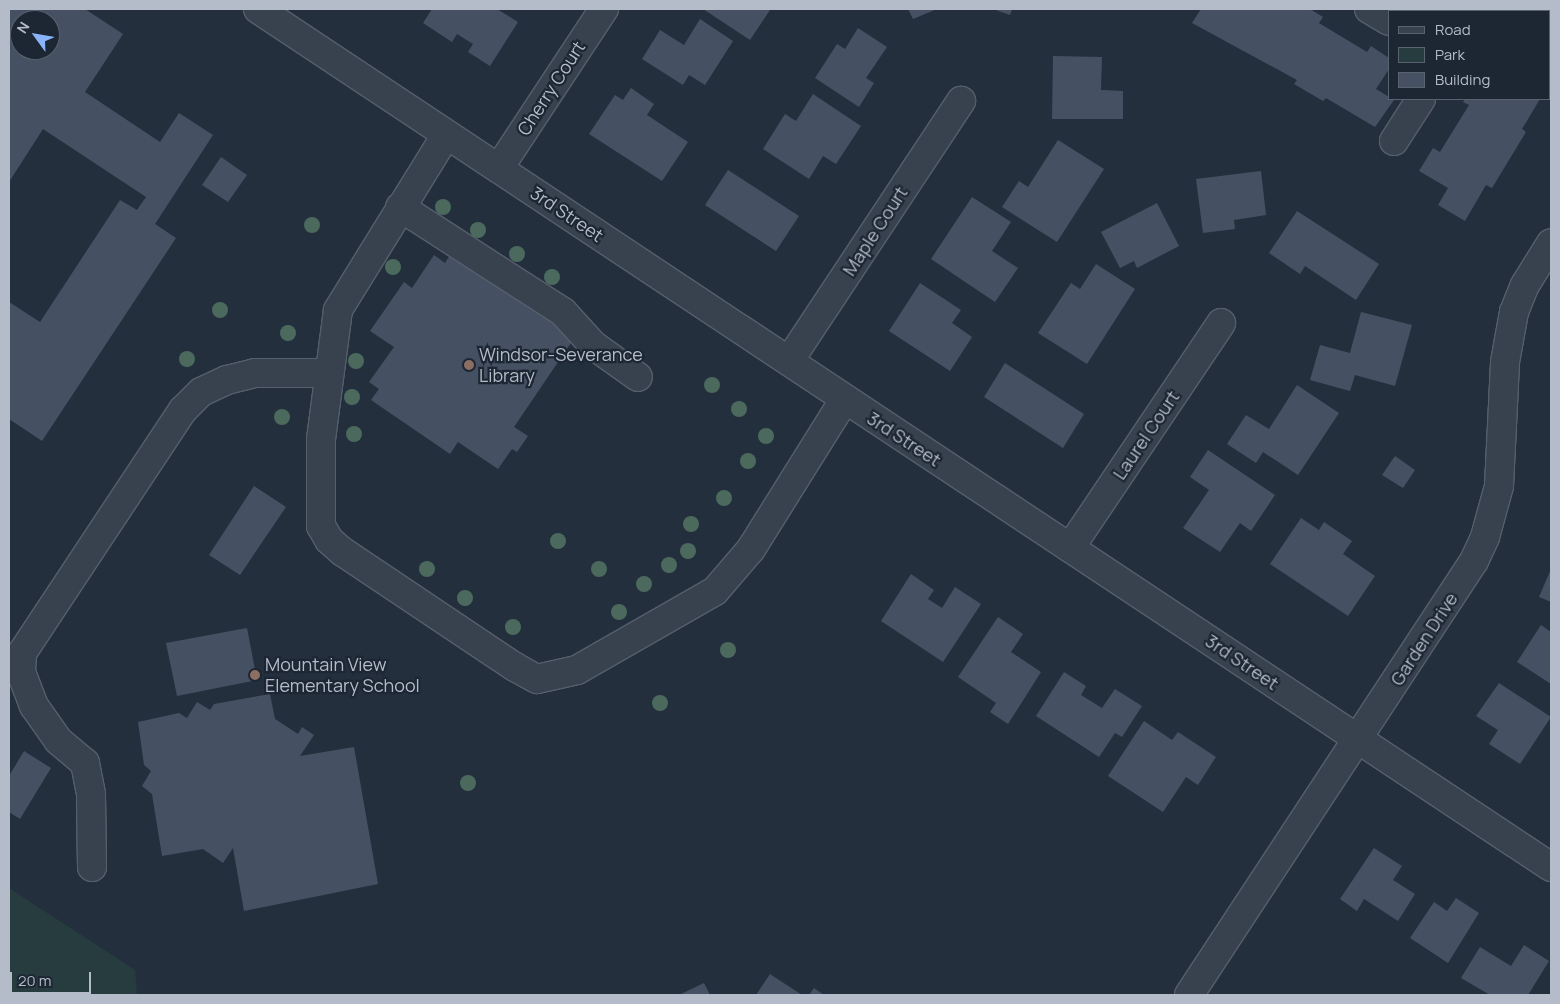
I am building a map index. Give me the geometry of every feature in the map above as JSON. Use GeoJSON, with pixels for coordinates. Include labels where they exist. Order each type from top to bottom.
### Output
{"type":"FeatureCollection","features":[{"type":"Feature","properties":{"kind":"street","name":"3rd Street"},"geometry":{"type":"LineString","coordinates":[[258,9],[1358,740],[1548,856]]}},
{"type":"Feature","properties":{"kind":"street","name":"Cherry Court"},"geometry":{"type":"LineString","coordinates":[[499,168],[604,9]]}},
{"type":"Feature","properties":{"kind":"street"},"geometry":{"type":"LineString","coordinates":[[1369,9],[1388,20]]}},
{"type":"Feature","properties":{"kind":"street"},"geometry":{"type":"LineString","coordinates":[[1394,141],[1420,100]]}},
{"type":"Feature","properties":{"kind":"street","name":"Maple Court"},"geometry":{"type":"LineString","coordinates":[[788,361],[961,101]]}},
{"type":"Feature","properties":{"kind":"street"},"geometry":{"type":"LineString","coordinates":[[446,135],[338,310],[321,439],[321,526],[329,540],[515,667],[537,679],[577,670],[716,591],[751,549],[844,400]]}},
{"type":"Feature","properties":{"kind":"street"},"geometry":{"type":"LineString","coordinates":[[400,207],[564,312],[593,345],[638,377]]}},
{"type":"Feature","properties":{"kind":"street","name":"Garden Drive"},"geometry":{"type":"LineString","coordinates":[[1189,995],[1358,740],[1474,561],[1486,537],[1499,486],[1505,362],[1514,312],[1524,286],[1551,243]]}},
{"type":"Feature","properties":{"kind":"street","name":"Laurel Court"},"geometry":{"type":"LineString","coordinates":[[1070,548],[1222,323]]}},
{"type":"Feature","properties":{"kind":"street"},"geometry":{"type":"LineString","coordinates":[[92,867],[91,794],[85,763],[58,740],[34,706],[21,672],[22,653],[183,410],[201,392],[227,380],[255,373],[329,373]]}},
{"type":"Feature","properties":{"kind":"green space"},"geometry":{"type":"Polygon","coordinates":[[[9,888],[135,970],[137,995],[9,995],[9,888]]]}},
{"type":"Feature","properties":{"kind":"building"},"geometry":{"type":"Polygon","coordinates":[[[9,9],[85,9],[123,34],[85,92],[160,142],[179,113],[213,135],[155,224],[176,238],[42,441],[9,419],[9,302],[40,322],[120,200],[137,210],[146,197],[43,129],[9,182],[9,9]]]}},
{"type":"Feature","properties":{"kind":"building"},"geometry":{"type":"Polygon","coordinates":[[[432,9],[497,9],[518,22],[490,66],[468,52],[473,44],[457,34],[452,42],[423,23],[432,9]]]}},
{"type":"Feature","properties":{"kind":"building"},"geometry":{"type":"Polygon","coordinates":[[[703,9],[769,9],[770,10],[750,40],[703,9]]]}},
{"type":"Feature","properties":{"kind":"building"},"geometry":{"type":"Polygon","coordinates":[[[908,9],[937,9],[913,19],[908,9]]]}},
{"type":"Feature","properties":{"kind":"building"},"geometry":{"type":"Polygon","coordinates":[[[993,9],[1012,9],[1010,15],[993,9]]]}},
{"type":"Feature","properties":{"kind":"building"},"geometry":{"type":"Polygon","coordinates":[[[1201,9],[1310,9],[1323,17],[1319,23],[1367,52],[1371,46],[1388,57],[1388,71],[1376,89],[1388,96],[1388,100],[1394,100],[1375,127],[1326,98],[1323,101],[1294,84],[1297,80],[1192,23],[1201,9]]]}},
{"type":"Feature","properties":{"kind":"building"},"geometry":{"type":"Polygon","coordinates":[[[700,19],[733,41],[705,85],[689,75],[683,85],[642,59],[660,30],[684,45],[700,19]]]}},
{"type":"Feature","properties":{"kind":"building"},"geometry":{"type":"Polygon","coordinates":[[[858,28],[887,47],[866,78],[874,83],[859,107],[815,78],[837,44],[845,49],[858,28]]]}},
{"type":"Feature","properties":{"kind":"building"},"geometry":{"type":"Polygon","coordinates":[[[1053,56],[1102,57],[1101,90],[1123,91],[1123,119],[1052,119],[1053,56]]]}},
{"type":"Feature","properties":{"kind":"building"},"geometry":{"type":"Polygon","coordinates":[[[631,88],[654,104],[647,115],[688,142],[662,181],[589,134],[615,95],[623,100],[631,88]]]}},
{"type":"Feature","properties":{"kind":"building"},"geometry":{"type":"Polygon","coordinates":[[[813,94],[861,126],[836,164],[823,156],[809,179],[763,149],[785,114],[796,121],[813,94]]]}},
{"type":"Feature","properties":{"kind":"building"},"geometry":{"type":"Polygon","coordinates":[[[1464,100],[1539,100],[1522,129],[1526,132],[1492,188],[1486,185],[1465,221],[1438,205],[1448,188],[1419,171],[1433,148],[1440,152],[1469,105],[1463,102],[1464,100]]]}},
{"type":"Feature","properties":{"kind":"building"},"geometry":{"type":"Polygon","coordinates":[[[1058,140],[1104,169],[1057,242],[1002,207],[1019,181],[1028,187],[1058,140]]]}},
{"type":"Feature","properties":{"kind":"building"},"geometry":{"type":"Polygon","coordinates":[[[221,157],[247,175],[228,202],[202,185],[221,157]]]}},
{"type":"Feature","properties":{"kind":"building"},"geometry":{"type":"Polygon","coordinates":[[[728,170],[799,216],[776,251],[705,205],[728,170]]]}},
{"type":"Feature","properties":{"kind":"building"},"geometry":{"type":"Polygon","coordinates":[[[1261,171],[1266,215],[1234,220],[1235,229],[1203,233],[1196,179],[1261,171]]]}},
{"type":"Feature","properties":{"kind":"building"},"geometry":{"type":"Polygon","coordinates":[[[972,197],[1011,222],[992,251],[1018,268],[995,302],[931,259],[972,197]]]}},
{"type":"Feature","properties":{"kind":"building"},"geometry":{"type":"Polygon","coordinates":[[[1157,203],[1179,246],[1137,268],[1134,261],[1120,268],[1101,232],[1157,203]]]}},
{"type":"Feature","properties":{"kind":"building"},"geometry":{"type":"Polygon","coordinates":[[[1297,211],[1379,264],[1356,300],[1305,266],[1300,274],[1269,253],[1297,211]]]}},
{"type":"Feature","properties":{"kind":"building","name":"Windsor-Severance Library"},"geometry":{"type":"Polygon","coordinates":[[[453,250],[577,334],[514,427],[528,436],[517,452],[512,449],[498,469],[458,442],[450,454],[371,400],[379,389],[369,382],[394,347],[370,331],[404,282],[412,288],[434,255],[445,263],[453,250]]]}},
{"type":"Feature","properties":{"kind":"building"},"geometry":{"type":"Polygon","coordinates":[[[1096,264],[1135,289],[1087,364],[1038,333],[1071,283],[1080,289],[1096,264]]]}},
{"type":"Feature","properties":{"kind":"building"},"geometry":{"type":"Polygon","coordinates":[[[920,283],[961,310],[952,323],[972,337],[950,371],[889,331],[920,283]]]}},
{"type":"Feature","properties":{"kind":"building"},"geometry":{"type":"Polygon","coordinates":[[[1361,312],[1412,325],[1395,386],[1355,375],[1350,391],[1310,380],[1320,345],[1350,353],[1361,312]]]}},
{"type":"Feature","properties":{"kind":"building"},"geometry":{"type":"Polygon","coordinates":[[[1005,363],[1084,414],[1063,448],[984,397],[1005,363]]]}},
{"type":"Feature","properties":{"kind":"building"},"geometry":{"type":"Polygon","coordinates":[[[1297,385],[1339,413],[1298,475],[1263,452],[1256,463],[1227,444],[1246,415],[1269,429],[1297,385]]]}},
{"type":"Feature","properties":{"kind":"building"},"geometry":{"type":"Polygon","coordinates":[[[1208,450],[1275,495],[1251,531],[1240,523],[1220,552],[1183,528],[1209,490],[1190,477],[1208,450]]]}},
{"type":"Feature","properties":{"kind":"building"},"geometry":{"type":"Polygon","coordinates":[[[1395,456],[1415,470],[1403,488],[1382,475],[1395,456]]]}},
{"type":"Feature","properties":{"kind":"building"},"geometry":{"type":"Polygon","coordinates":[[[254,486],[286,507],[240,575],[209,555],[254,486]]]}},
{"type":"Feature","properties":{"kind":"building"},"geometry":{"type":"Polygon","coordinates":[[[1301,518],[1319,530],[1324,522],[1352,541],[1343,554],[1375,576],[1348,616],[1270,564],[1301,518]]]}},
{"type":"Feature","properties":{"kind":"building"},"geometry":{"type":"Polygon","coordinates":[[[1551,569],[1551,602],[1539,597],[1551,569]]]}},
{"type":"Feature","properties":{"kind":"building"},"geometry":{"type":"Polygon","coordinates":[[[911,574],[934,590],[928,599],[942,608],[955,587],[981,604],[943,662],[881,621],[911,574]]]}},
{"type":"Feature","properties":{"kind":"building"},"geometry":{"type":"Polygon","coordinates":[[[998,617],[1023,634],[1011,652],[1041,672],[1008,724],[990,712],[996,703],[958,677],[998,617]]]}},
{"type":"Feature","properties":{"kind":"building"},"geometry":{"type":"Polygon","coordinates":[[[1541,625],[1551,632],[1551,684],[1517,662],[1541,625]]]}},
{"type":"Feature","properties":{"kind":"building"},"geometry":{"type":"Polygon","coordinates":[[[247,628],[257,680],[177,696],[166,643],[247,628]]]}},
{"type":"Feature","properties":{"kind":"building"},"geometry":{"type":"Polygon","coordinates":[[[1064,672],[1086,686],[1081,695],[1102,708],[1115,689],[1142,706],[1122,737],[1115,733],[1099,757],[1036,716],[1064,672]]]}},
{"type":"Feature","properties":{"kind":"building"},"geometry":{"type":"Polygon","coordinates":[[[1499,683],[1551,717],[1520,764],[1489,744],[1498,730],[1476,716],[1499,683]]]}},
{"type":"Feature","properties":{"kind":"building"},"geometry":{"type":"Polygon","coordinates":[[[270,694],[275,719],[298,734],[302,727],[314,735],[300,756],[354,747],[378,884],[244,911],[233,848],[223,863],[203,849],[162,856],[152,794],[142,786],[151,771],[144,765],[138,722],[179,713],[187,718],[197,702],[210,710],[214,704],[270,694]]]}},
{"type":"Feature","properties":{"kind":"building"},"geometry":{"type":"Polygon","coordinates":[[[1144,721],[1172,740],[1178,732],[1216,757],[1198,785],[1186,777],[1163,812],[1108,776],[1144,721]]]}},
{"type":"Feature","properties":{"kind":"building"},"geometry":{"type":"Polygon","coordinates":[[[24,751],[51,768],[20,819],[9,812],[9,776],[24,751]]]}},
{"type":"Feature","properties":{"kind":"building"},"geometry":{"type":"Polygon","coordinates":[[[1374,848],[1402,866],[1393,880],[1415,894],[1398,921],[1364,899],[1357,911],[1340,899],[1374,848]]]}},
{"type":"Feature","properties":{"kind":"building"},"geometry":{"type":"Polygon","coordinates":[[[1456,898],[1479,913],[1448,963],[1410,938],[1434,902],[1447,911],[1456,898]]]}},
{"type":"Feature","properties":{"kind":"building"},"geometry":{"type":"Polygon","coordinates":[[[1524,945],[1549,961],[1528,995],[1490,995],[1461,978],[1480,947],[1511,966],[1524,945]]]}},
{"type":"Feature","properties":{"kind":"building"},"geometry":{"type":"Polygon","coordinates":[[[770,974],[802,995],[756,995],[770,974]]]}},
{"type":"Feature","properties":{"kind":"building"},"geometry":{"type":"Polygon","coordinates":[[[704,983],[710,995],[679,995],[704,983]]]}},
{"type":"Feature","properties":{"kind":"building"},"geometry":{"type":"Polygon","coordinates":[[[814,988],[824,995],[809,995],[814,988]]]}},
{"type":"Feature","properties":{"kind":"place","name":"Windsor-Severance Library"},"geometry":{"type":"Point","coordinates":[469,365]}},
{"type":"Feature","properties":{"kind":"place","name":"Mountain View Elementary School"},"geometry":{"type":"Point","coordinates":[255,675]}}]}
